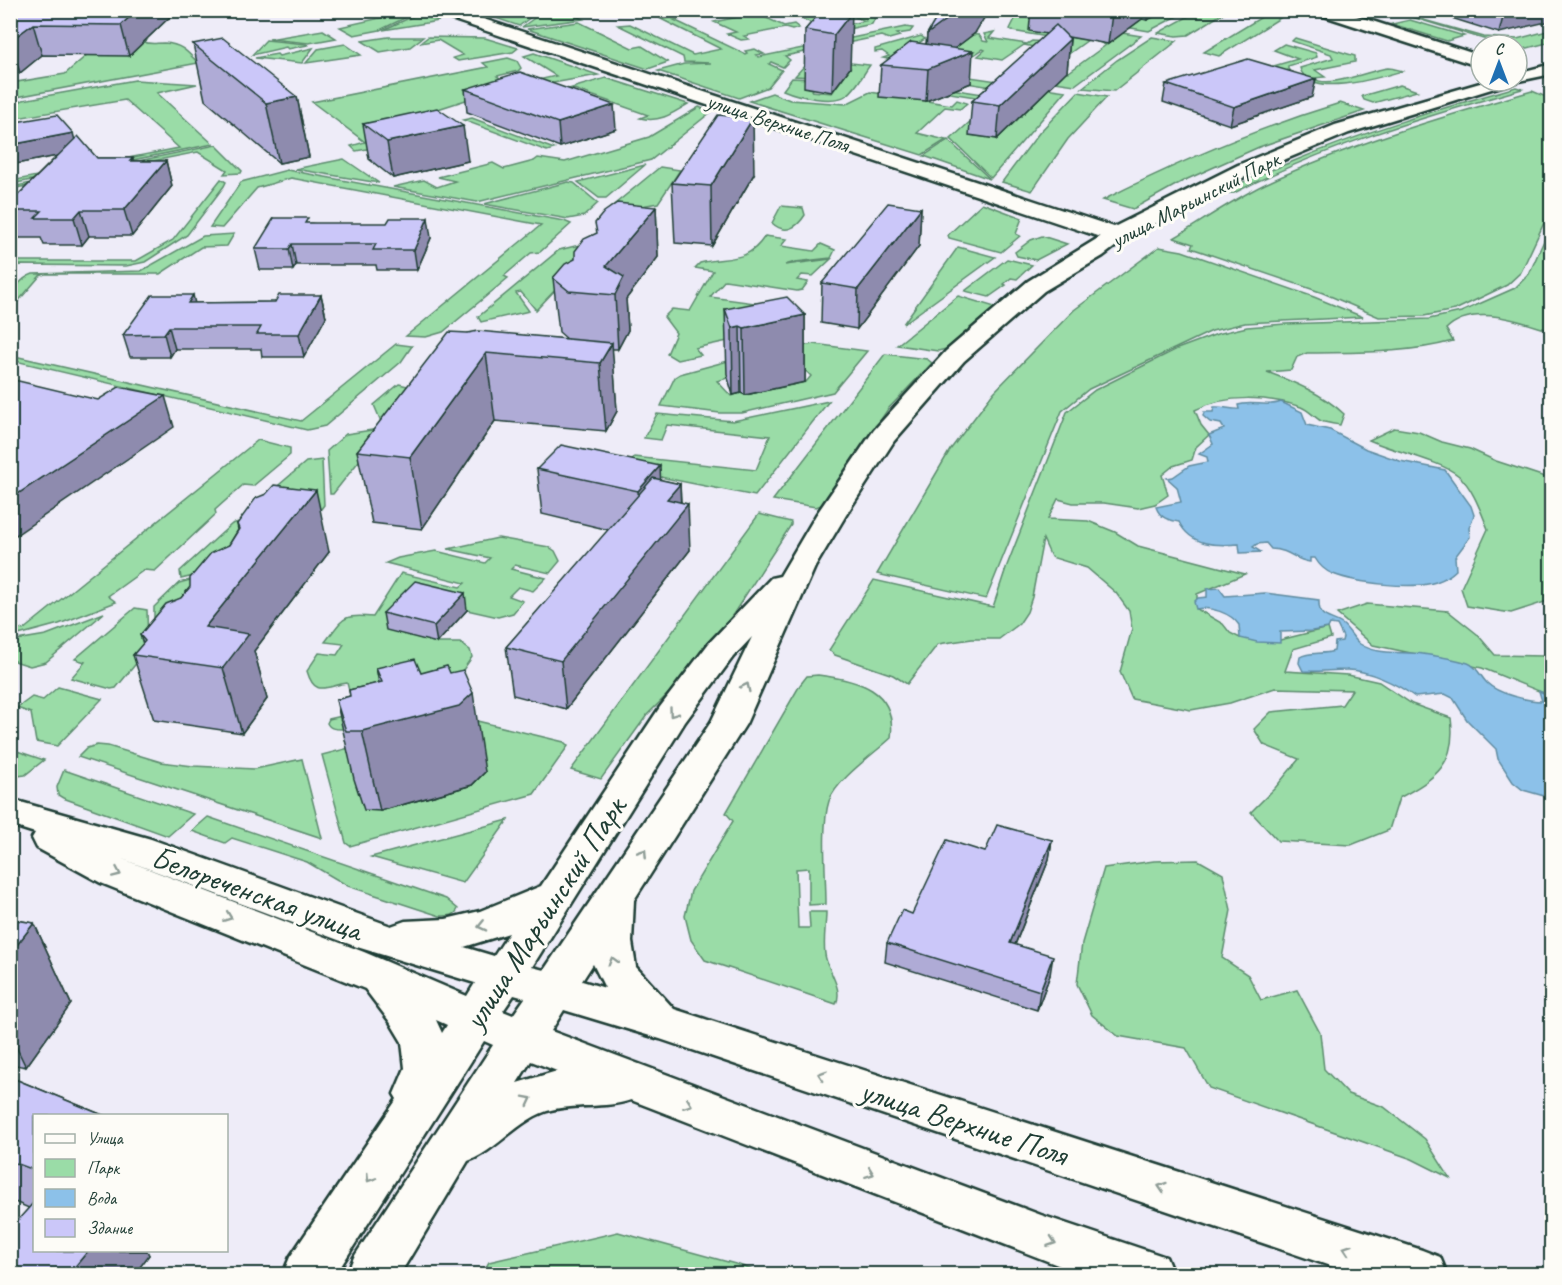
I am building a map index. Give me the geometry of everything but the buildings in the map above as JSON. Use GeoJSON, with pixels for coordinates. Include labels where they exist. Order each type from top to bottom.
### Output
{"type":"FeatureCollection","features":[{"type":"Feature","properties":{"kind":"main road","name":"улица Верхние Поля"},"geometry":{"type":"LineString","coordinates":[[439,10],[1116,235]]}},
{"type":"Feature","properties":{"kind":"main road"},"geometry":{"type":"LineString","coordinates":[[1321,10],[1469,58]]}},
{"type":"Feature","properties":{"kind":"main road","name":"улица Марьинский Парк"},"geometry":{"type":"LineString","coordinates":[[1529,74],[1551,69]]}},
{"type":"Feature","properties":{"kind":"main road","name":"улица Марьинский Парк"},"geometry":{"type":"LineString","coordinates":[[372,1275],[521,1038],[728,724],[800,567],[831,515],[884,436],[955,356],[1036,286],[1095,251],[1116,235],[1245,169],[1342,129],[1469,91]]}},
{"type":"Feature","properties":{"kind":"main road","name":"улица Марьинский Парк"},"geometry":{"type":"LineString","coordinates":[[308,1275],[672,715],[722,650],[800,567]]}},
{"type":"Feature","properties":{"kind":"main road","name":"Белореченская улица"},"geometry":{"type":"LineString","coordinates":[[10,814],[115,873],[375,956],[504,975]]}},
{"type":"Feature","properties":{"kind":"main road"},"geometry":{"type":"LineString","coordinates":[[616,894],[609,941],[612,963],[624,985],[661,1022]]}},
{"type":"Feature","properties":{"kind":"main road"},"geometry":{"type":"LineString","coordinates":[[402,1129],[427,1070],[426,1043],[375,956],[436,937],[502,922],[555,897]]}},
{"type":"Feature","properties":{"kind":"main road","name":"Белореченская улица"},"geometry":{"type":"LineString","coordinates":[[375,956],[476,1019]]}},
{"type":"Feature","properties":{"kind":"main road","name":"улица Верхние Поля"},"geometry":{"type":"LineString","coordinates":[[504,975],[661,1022],[1422,1275]]}},
{"type":"Feature","properties":{"kind":"main road"},"geometry":{"type":"LineString","coordinates":[[476,1019],[633,1083],[1041,1238],[1148,1275]]}},
{"type":"Feature","properties":{"kind":"main road"},"geometry":{"type":"LineString","coordinates":[[445,1156],[492,1119],[538,1095],[583,1086],[633,1083]]}},
{"type":"Feature","properties":{"kind":"green space"},"geometry":{"type":"Polygon","coordinates":[[[1273,10],[1288,13],[1219,56],[1204,52],[1273,10]]]}},
{"type":"Feature","properties":{"kind":"green space"},"geometry":{"type":"Polygon","coordinates":[[[411,11],[415,13],[380,30],[354,35],[340,27],[411,11]]]}},
{"type":"Feature","properties":{"kind":"green space"},"geometry":{"type":"Polygon","coordinates":[[[515,11],[539,11],[519,26],[487,15],[515,11]]]}},
{"type":"Feature","properties":{"kind":"green space"},"geometry":{"type":"Polygon","coordinates":[[[544,11],[565,11],[583,19],[522,27],[544,11]]]}},
{"type":"Feature","properties":{"kind":"green space"},"geometry":{"type":"Polygon","coordinates":[[[720,11],[674,20],[745,54],[747,53],[745,51],[755,49],[764,54],[756,55],[759,57],[905,27],[913,28],[910,32],[897,34],[900,36],[889,39],[881,36],[785,56],[790,60],[783,67],[771,62],[769,64],[782,70],[768,87],[739,98],[658,71],[684,64],[711,63],[684,62],[683,57],[618,25],[630,24],[693,55],[721,49],[661,19],[720,11]]]}},
{"type":"Feature","properties":{"kind":"green space"},"geometry":{"type":"Polygon","coordinates":[[[757,11],[752,12],[757,14],[767,12],[770,14],[762,16],[784,26],[794,24],[799,28],[792,30],[785,28],[744,36],[749,39],[741,40],[727,34],[736,32],[714,22],[747,15],[743,12],[757,11]]]}},
{"type":"Feature","properties":{"kind":"green space"},"geometry":{"type":"Polygon","coordinates":[[[782,11],[802,11],[839,26],[865,21],[841,11],[857,11],[875,18],[872,24],[834,32],[782,11]]]}},
{"type":"Feature","properties":{"kind":"green space"},"geometry":{"type":"Polygon","coordinates":[[[1122,11],[1147,20],[1167,11],[1187,11],[1149,31],[1101,23],[1122,11]]]}},
{"type":"Feature","properties":{"kind":"green space"},"geometry":{"type":"Polygon","coordinates":[[[1198,11],[1227,11],[1188,35],[1158,33],[1198,11]]]}},
{"type":"Feature","properties":{"kind":"green space"},"geometry":{"type":"Polygon","coordinates":[[[1392,11],[1470,33],[1469,35],[1392,11]]]}},
{"type":"Feature","properties":{"kind":"green space"},"geometry":{"type":"Polygon","coordinates":[[[418,14],[439,21],[383,30],[418,14]]]}},
{"type":"Feature","properties":{"kind":"green space"},"geometry":{"type":"Polygon","coordinates":[[[1016,17],[1022,17],[1141,36],[1075,85],[1021,77],[1054,38],[1010,29],[1016,17]],[[1032,31],[1088,40],[1048,69],[1069,72],[1106,45],[1101,43],[1106,40],[1032,31]]]}},
{"type":"Feature","properties":{"kind":"green space"},"geometry":{"type":"Polygon","coordinates":[[[1410,20],[1464,36],[1447,41],[1392,24],[1410,20]]]}},
{"type":"Feature","properties":{"kind":"green space"},"geometry":{"type":"Polygon","coordinates":[[[579,22],[632,48],[642,46],[668,62],[648,69],[527,29],[579,22]]]}},
{"type":"Feature","properties":{"kind":"green space"},"geometry":{"type":"Polygon","coordinates":[[[323,30],[336,38],[309,43],[269,39],[323,30]]]}},
{"type":"Feature","properties":{"kind":"green space"},"geometry":{"type":"Polygon","coordinates":[[[1551,30],[1551,42],[1529,48],[1529,36],[1551,30]]]}},
{"type":"Feature","properties":{"kind":"green space"},"geometry":{"type":"Polygon","coordinates":[[[994,32],[989,38],[1027,44],[1032,41],[1044,42],[1039,48],[1024,45],[1002,60],[978,56],[985,50],[983,49],[960,64],[893,60],[883,58],[889,56],[882,51],[875,52],[875,49],[921,36],[925,39],[917,44],[944,57],[940,33],[979,35],[983,41],[988,42],[984,34],[994,32]]]}},
{"type":"Feature","properties":{"kind":"green space"},"geometry":{"type":"Polygon","coordinates":[[[135,36],[151,44],[164,43],[179,47],[198,63],[11,98],[11,83],[65,74],[87,55],[135,36]]]}},
{"type":"Feature","properties":{"kind":"green space"},"geometry":{"type":"Polygon","coordinates":[[[388,37],[423,37],[410,47],[380,52],[362,41],[388,37]]]}},
{"type":"Feature","properties":{"kind":"green space"},"geometry":{"type":"Polygon","coordinates":[[[428,37],[485,38],[518,48],[513,52],[458,61],[453,58],[463,55],[438,40],[420,43],[428,37]]]}},
{"type":"Feature","properties":{"kind":"green space"},"geometry":{"type":"Polygon","coordinates":[[[1152,37],[1177,41],[1114,91],[1082,88],[1117,60],[1152,37]]]}},
{"type":"Feature","properties":{"kind":"green space"},"geometry":{"type":"Polygon","coordinates":[[[1295,38],[1355,56],[1355,62],[1315,70],[1325,77],[1313,78],[1320,81],[1338,81],[1388,68],[1402,71],[1346,84],[1317,83],[1306,78],[1300,68],[1333,58],[1331,54],[1292,41],[1295,38]]]}},
{"type":"Feature","properties":{"kind":"green space"},"geometry":{"type":"Polygon","coordinates":[[[266,40],[308,45],[288,49],[286,47],[252,55],[266,40]]]}},
{"type":"Feature","properties":{"kind":"green space"},"geometry":{"type":"Polygon","coordinates":[[[345,44],[361,55],[306,63],[318,49],[345,44]]]}},
{"type":"Feature","properties":{"kind":"green space"},"geometry":{"type":"Polygon","coordinates":[[[1284,44],[1316,53],[1317,57],[1288,66],[1298,81],[1263,69],[1298,59],[1274,50],[1284,44]]]}},
{"type":"Feature","properties":{"kind":"green space"},"geometry":{"type":"Polygon","coordinates":[[[313,48],[302,63],[255,58],[277,54],[279,56],[313,48]]]}},
{"type":"Feature","properties":{"kind":"green space"},"geometry":{"type":"Polygon","coordinates":[[[534,53],[598,75],[475,97],[438,109],[389,145],[356,151],[351,146],[365,142],[312,102],[488,67],[483,63],[508,58],[517,61],[521,68],[518,71],[497,76],[512,86],[556,76],[524,56],[534,53]]]}},
{"type":"Feature","properties":{"kind":"green space"},"geometry":{"type":"Polygon","coordinates":[[[823,60],[870,65],[854,89],[841,98],[815,98],[783,90],[792,78],[810,79],[809,88],[813,89],[812,91],[832,93],[850,68],[812,77],[795,76],[807,63],[823,60]]]}},
{"type":"Feature","properties":{"kind":"green space"},"geometry":{"type":"Polygon","coordinates":[[[894,66],[1066,91],[991,178],[951,139],[994,100],[881,82],[890,68],[894,66]],[[910,74],[900,81],[1008,98],[970,135],[997,139],[1027,109],[1026,106],[1029,103],[1022,101],[1027,96],[1009,93],[1011,90],[910,74]]]}},
{"type":"Feature","properties":{"kind":"green space"},"geometry":{"type":"Polygon","coordinates":[[[606,78],[688,104],[665,117],[647,119],[640,118],[648,115],[574,89],[565,92],[565,90],[606,78]]]}},
{"type":"Feature","properties":{"kind":"green space"},"geometry":{"type":"Polygon","coordinates":[[[135,80],[197,84],[157,93],[213,144],[11,184],[11,181],[179,148],[125,100],[11,119],[10,106],[23,100],[135,80]]]}},
{"type":"Feature","properties":{"kind":"green space"},"geometry":{"type":"Polygon","coordinates":[[[1400,85],[1417,91],[1373,103],[1364,100],[1362,96],[1400,85]]]}},
{"type":"Feature","properties":{"kind":"green space"},"geometry":{"type":"Polygon","coordinates":[[[870,92],[952,105],[957,100],[967,103],[960,109],[945,107],[917,133],[946,140],[922,155],[749,101],[772,93],[790,100],[846,104],[870,92]]]}},
{"type":"Feature","properties":{"kind":"green space"},"geometry":{"type":"Polygon","coordinates":[[[1078,92],[1107,97],[1068,139],[1032,191],[1002,182],[1039,133],[1078,92]]]}},
{"type":"Feature","properties":{"kind":"green space"},"geometry":{"type":"Polygon","coordinates":[[[1529,92],[1551,99],[1551,208],[1521,272],[1507,285],[1455,310],[1424,316],[1379,317],[1323,293],[1191,248],[1193,244],[1174,238],[1242,196],[1330,156],[1397,132],[1529,92]]]}},
{"type":"Feature","properties":{"kind":"green space"},"geometry":{"type":"Polygon","coordinates":[[[1496,93],[1508,93],[1375,134],[1268,176],[1234,193],[1228,193],[1257,176],[1345,141],[1496,93]]]}},
{"type":"Feature","properties":{"kind":"green space"},"geometry":{"type":"Polygon","coordinates":[[[1340,103],[1364,111],[1259,147],[1183,181],[1133,209],[1103,200],[1220,146],[1340,103]]]}},
{"type":"Feature","properties":{"kind":"green space"},"geometry":{"type":"Polygon","coordinates":[[[699,107],[711,112],[651,160],[477,202],[393,187],[424,180],[437,187],[455,181],[438,177],[493,163],[504,169],[538,158],[565,162],[649,137],[699,107]]]}},
{"type":"Feature","properties":{"kind":"green space"},"geometry":{"type":"Polygon","coordinates":[[[472,118],[554,149],[547,151],[463,120],[472,118]]]}},
{"type":"Feature","properties":{"kind":"green space"},"geometry":{"type":"Polygon","coordinates":[[[948,140],[990,179],[924,156],[948,140]]]}},
{"type":"Feature","properties":{"kind":"green space"},"geometry":{"type":"Polygon","coordinates":[[[216,145],[242,171],[241,173],[224,174],[227,170],[198,152],[11,189],[11,187],[216,145]]]}},
{"type":"Feature","properties":{"kind":"green space"},"geometry":{"type":"Polygon","coordinates":[[[344,159],[379,183],[295,169],[344,159]]]}},
{"type":"Feature","properties":{"kind":"green space"},"geometry":{"type":"Polygon","coordinates":[[[645,165],[606,198],[599,198],[578,182],[645,165]]]}},
{"type":"Feature","properties":{"kind":"green space"},"geometry":{"type":"Polygon","coordinates":[[[660,167],[680,170],[658,203],[614,211],[610,208],[660,167]]]}},
{"type":"Feature","properties":{"kind":"green space"},"geometry":{"type":"Polygon","coordinates":[[[287,170],[571,224],[540,252],[531,253],[504,276],[508,278],[443,332],[426,337],[406,336],[541,225],[291,178],[257,188],[222,228],[210,227],[241,182],[287,170]]]}},
{"type":"Feature","properties":{"kind":"green space"},"geometry":{"type":"Polygon","coordinates":[[[221,179],[226,182],[224,186],[187,235],[145,262],[126,266],[20,265],[16,267],[11,276],[11,261],[136,261],[173,240],[221,179]]]}},
{"type":"Feature","properties":{"kind":"green space"},"geometry":{"type":"Polygon","coordinates":[[[568,182],[574,183],[598,203],[584,216],[568,219],[484,204],[568,182]]]}},
{"type":"Feature","properties":{"kind":"green space"},"geometry":{"type":"Polygon","coordinates":[[[982,203],[1022,218],[1016,234],[1020,236],[1001,252],[949,238],[948,235],[982,203]]]}},
{"type":"Feature","properties":{"kind":"green space"},"geometry":{"type":"Polygon","coordinates":[[[781,206],[803,208],[805,215],[794,226],[782,229],[772,223],[781,206]]]}},
{"type":"Feature","properties":{"kind":"green space"},"geometry":{"type":"Polygon","coordinates":[[[1551,225],[1551,331],[1512,319],[1483,315],[1457,321],[1446,329],[1453,341],[1435,345],[1381,352],[1307,353],[1297,357],[1291,370],[1267,372],[1298,384],[1327,400],[1344,414],[1340,425],[1321,421],[1301,407],[1275,401],[1247,398],[1207,405],[1195,410],[1201,425],[1209,435],[1196,447],[1192,460],[1173,466],[1162,475],[1168,495],[1155,504],[1138,508],[1104,503],[1073,503],[1058,499],[1048,519],[1088,521],[1115,532],[1138,546],[1245,574],[1197,594],[1197,609],[1223,624],[1230,633],[1240,638],[1280,640],[1328,628],[1331,638],[1293,649],[1285,671],[1348,675],[1379,682],[1412,704],[1451,718],[1451,747],[1447,758],[1441,768],[1424,784],[1399,798],[1389,830],[1351,845],[1278,841],[1251,812],[1299,759],[1264,745],[1254,729],[1271,712],[1342,705],[1352,690],[1275,688],[1230,703],[1191,710],[1132,699],[1120,672],[1132,629],[1129,611],[1116,593],[1087,568],[1051,557],[1043,539],[1027,612],[1019,624],[999,639],[972,639],[938,644],[907,684],[893,675],[835,655],[829,650],[874,580],[993,607],[1067,412],[1095,390],[1177,349],[1217,334],[1247,327],[1429,319],[1461,312],[1515,288],[1529,274],[1551,225]]]}},
{"type":"Feature","properties":{"kind":"green space"},"geometry":{"type":"Polygon","coordinates":[[[637,231],[557,288],[536,310],[521,292],[516,293],[529,311],[481,322],[478,317],[559,250],[637,231]]]}},
{"type":"Feature","properties":{"kind":"green space"},"geometry":{"type":"Polygon","coordinates":[[[234,234],[227,246],[201,247],[160,274],[45,274],[40,276],[15,305],[11,305],[12,295],[17,286],[33,274],[141,271],[203,236],[234,234]]]}},
{"type":"Feature","properties":{"kind":"green space"},"geometry":{"type":"Polygon","coordinates":[[[765,236],[787,239],[781,246],[814,251],[821,244],[835,250],[831,258],[785,265],[831,259],[813,276],[802,275],[797,280],[808,282],[802,290],[725,280],[710,297],[784,307],[751,336],[695,348],[701,355],[677,360],[667,354],[676,333],[664,317],[672,309],[690,311],[713,271],[695,268],[700,263],[744,255],[758,245],[765,236]]]}},
{"type":"Feature","properties":{"kind":"green space"},"geometry":{"type":"Polygon","coordinates":[[[1042,236],[1067,244],[1036,260],[1017,256],[1015,252],[1031,240],[1042,236]]]}},
{"type":"Feature","properties":{"kind":"green space"},"geometry":{"type":"Polygon","coordinates":[[[958,247],[995,257],[903,324],[958,247]]]}},
{"type":"Feature","properties":{"kind":"green space"},"geometry":{"type":"Polygon","coordinates":[[[1159,247],[1182,251],[1314,297],[1363,317],[1245,323],[1212,331],[1089,389],[1062,411],[986,599],[877,574],[950,450],[994,392],[1074,310],[1159,247]]]}},
{"type":"Feature","properties":{"kind":"green space"},"geometry":{"type":"Polygon","coordinates":[[[1007,259],[1032,265],[1017,279],[1011,278],[1004,284],[1006,285],[989,297],[965,291],[1007,259]]]}},
{"type":"Feature","properties":{"kind":"green space"},"geometry":{"type":"Polygon","coordinates":[[[958,296],[995,307],[946,349],[938,351],[897,345],[958,296]]]}},
{"type":"Feature","properties":{"kind":"green space"},"geometry":{"type":"Polygon","coordinates":[[[396,344],[412,346],[401,362],[325,426],[307,430],[11,360],[10,355],[301,421],[396,344]]]}},
{"type":"Feature","properties":{"kind":"green space"},"geometry":{"type":"Polygon","coordinates":[[[814,344],[867,351],[833,392],[742,413],[720,413],[661,406],[675,377],[728,361],[728,378],[717,381],[731,396],[806,382],[811,376],[799,364],[795,347],[814,344]]]}},
{"type":"Feature","properties":{"kind":"green space"},"geometry":{"type":"Polygon","coordinates":[[[885,354],[927,359],[932,363],[888,409],[824,504],[816,507],[773,500],[885,354]]]}},
{"type":"Feature","properties":{"kind":"green space"},"geometry":{"type":"Polygon","coordinates":[[[399,384],[420,389],[382,424],[374,405],[399,384]]]}},
{"type":"Feature","properties":{"kind":"green space"},"geometry":{"type":"Polygon","coordinates":[[[829,401],[755,496],[625,470],[634,457],[756,470],[770,436],[667,425],[661,440],[644,438],[657,414],[733,421],[829,401]]]}},
{"type":"Feature","properties":{"kind":"green space"},"geometry":{"type":"Polygon","coordinates":[[[385,428],[333,494],[330,494],[327,451],[346,434],[385,428]]]}},
{"type":"Feature","properties":{"kind":"green space"},"geometry":{"type":"Polygon","coordinates":[[[1394,428],[1419,432],[1551,479],[1551,600],[1511,613],[1467,606],[1461,588],[1488,529],[1476,501],[1459,476],[1429,461],[1369,440],[1394,428]]]}},
{"type":"Feature","properties":{"kind":"green space"},"geometry":{"type":"Polygon","coordinates":[[[258,440],[290,448],[290,455],[253,486],[243,485],[215,510],[216,514],[155,571],[144,570],[108,596],[116,602],[59,624],[11,637],[11,626],[23,630],[258,440]]]}},
{"type":"Feature","properties":{"kind":"green space"},"geometry":{"type":"Polygon","coordinates":[[[322,460],[324,505],[321,509],[270,525],[214,571],[181,579],[180,571],[232,524],[256,517],[253,507],[306,462],[322,460]]]}},
{"type":"Feature","properties":{"kind":"green space"},"geometry":{"type":"Polygon","coordinates":[[[759,514],[791,522],[791,525],[706,656],[647,715],[601,779],[571,770],[759,514]]]}},
{"type":"Feature","properties":{"kind":"green space"},"geometry":{"type":"Polygon","coordinates":[[[498,538],[549,547],[555,551],[560,561],[550,573],[515,565],[511,569],[546,578],[533,591],[518,587],[509,596],[523,601],[513,613],[498,617],[467,610],[387,629],[437,643],[460,643],[470,650],[472,657],[456,680],[345,729],[330,727],[327,723],[329,719],[355,713],[347,683],[327,688],[318,687],[314,685],[307,671],[319,653],[337,655],[344,644],[325,642],[340,623],[349,617],[373,617],[401,573],[460,587],[465,583],[386,563],[398,558],[436,551],[485,563],[490,558],[448,549],[498,538]]]}},
{"type":"Feature","properties":{"kind":"green space"},"geometry":{"type":"Polygon","coordinates":[[[209,575],[154,641],[154,607],[179,583],[209,575]]]}},
{"type":"Feature","properties":{"kind":"green space"},"geometry":{"type":"Polygon","coordinates":[[[1367,604],[1448,611],[1477,634],[1495,655],[1544,656],[1551,659],[1551,696],[1482,668],[1373,645],[1337,614],[1367,604]]]}},
{"type":"Feature","properties":{"kind":"green space"},"geometry":{"type":"Polygon","coordinates":[[[135,608],[147,610],[148,649],[116,688],[111,689],[71,678],[85,662],[75,659],[135,608]]]}},
{"type":"Feature","properties":{"kind":"green space"},"geometry":{"type":"Polygon","coordinates":[[[104,613],[46,662],[30,666],[11,660],[11,641],[46,635],[104,613]]]}},
{"type":"Feature","properties":{"kind":"green space"},"geometry":{"type":"Polygon","coordinates":[[[818,675],[847,680],[872,690],[888,708],[891,721],[891,738],[839,784],[829,801],[825,837],[826,904],[809,905],[809,868],[796,869],[798,928],[810,928],[809,912],[826,912],[825,954],[837,987],[836,1004],[705,960],[691,940],[685,916],[691,891],[733,821],[726,813],[800,685],[807,676],[818,675]]]}},
{"type":"Feature","properties":{"kind":"green space"},"geometry":{"type":"Polygon","coordinates":[[[58,687],[102,699],[57,746],[36,742],[31,713],[17,708],[32,697],[43,700],[58,687]]]}},
{"type":"Feature","properties":{"kind":"green space"},"geometry":{"type":"Polygon","coordinates":[[[469,719],[564,742],[568,746],[534,794],[350,846],[346,843],[322,755],[388,738],[380,811],[472,785],[485,772],[469,719]]]}},
{"type":"Feature","properties":{"kind":"green space"},"geometry":{"type":"Polygon","coordinates":[[[97,745],[108,746],[161,762],[193,766],[255,769],[302,759],[322,838],[78,757],[87,748],[97,745]]]}},
{"type":"Feature","properties":{"kind":"green space"},"geometry":{"type":"Polygon","coordinates":[[[11,749],[44,760],[25,775],[11,777],[11,749]]]}},
{"type":"Feature","properties":{"kind":"green space"},"geometry":{"type":"Polygon","coordinates":[[[64,770],[193,814],[168,836],[58,795],[57,787],[64,770]]]}},
{"type":"Feature","properties":{"kind":"green space"},"geometry":{"type":"Polygon","coordinates":[[[208,817],[446,899],[458,909],[453,915],[440,916],[348,886],[307,862],[232,838],[225,843],[192,831],[208,817]]]}},
{"type":"Feature","properties":{"kind":"green space"},"geometry":{"type":"Polygon","coordinates":[[[508,820],[463,883],[371,857],[508,820]]]}},
{"type":"Feature","properties":{"kind":"green space"},"geometry":{"type":"Polygon","coordinates":[[[1198,860],[1223,874],[1231,910],[1222,958],[1248,975],[1261,1000],[1297,990],[1320,1033],[1324,1069],[1348,1094],[1384,1107],[1425,1139],[1450,1178],[1412,1159],[1209,1088],[1186,1048],[1118,1036],[1092,1015],[1077,984],[1082,943],[1104,868],[1154,861],[1198,860]]]}},
{"type":"Feature","properties":{"kind":"green space"},"geometry":{"type":"Polygon","coordinates":[[[618,1232],[764,1274],[482,1274],[489,1262],[618,1232]]]}},
{"type":"Feature","properties":{"kind":"water"},"geometry":{"type":"Polygon","coordinates":[[[1281,402],[1302,412],[1307,425],[1330,430],[1366,449],[1400,461],[1445,470],[1471,506],[1474,515],[1469,528],[1470,537],[1455,557],[1456,570],[1445,578],[1426,584],[1399,585],[1356,580],[1330,573],[1322,568],[1315,558],[1310,558],[1310,562],[1304,561],[1284,551],[1271,549],[1266,543],[1253,547],[1261,552],[1240,553],[1239,544],[1205,543],[1190,536],[1179,522],[1160,514],[1156,507],[1181,502],[1177,487],[1167,478],[1173,477],[1189,466],[1208,462],[1207,457],[1199,454],[1213,444],[1209,435],[1224,429],[1221,424],[1210,422],[1203,416],[1204,412],[1213,412],[1214,407],[1239,409],[1238,405],[1249,403],[1276,404],[1281,402]]]}},
{"type":"Feature","properties":{"kind":"water"},"geometry":{"type":"Polygon","coordinates":[[[1219,588],[1225,596],[1265,593],[1319,600],[1320,611],[1323,614],[1342,624],[1360,644],[1367,648],[1383,652],[1423,654],[1468,663],[1474,666],[1492,687],[1506,694],[1536,701],[1542,701],[1539,691],[1551,696],[1551,798],[1523,790],[1513,782],[1498,759],[1496,749],[1467,720],[1453,698],[1445,694],[1415,697],[1382,679],[1354,670],[1303,671],[1299,663],[1300,657],[1334,651],[1335,642],[1342,641],[1343,637],[1337,625],[1330,624],[1328,628],[1312,631],[1280,632],[1280,643],[1257,642],[1240,638],[1239,625],[1231,617],[1214,610],[1196,609],[1194,602],[1198,598],[1207,597],[1207,589],[1219,588]]]}}]}
